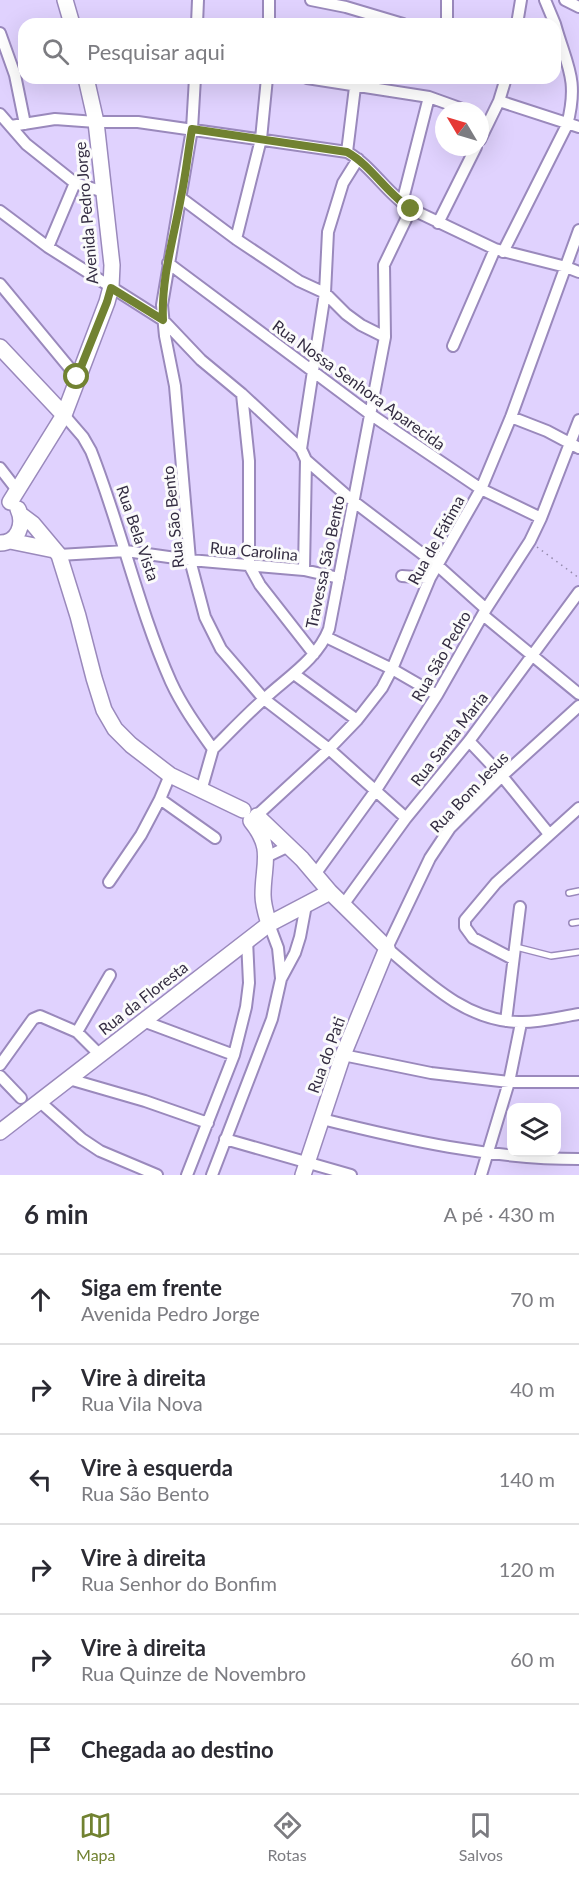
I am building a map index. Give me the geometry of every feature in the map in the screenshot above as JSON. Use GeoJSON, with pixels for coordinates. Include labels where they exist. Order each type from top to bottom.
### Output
{"type":"FeatureCollection","features":[{"type":"Feature","properties":{"kind":"street"},"geometry":{"type":"LineString","coordinates":[[64,0],[70,18]]}},
{"type":"Feature","properties":{"kind":"street"},"geometry":{"type":"LineString","coordinates":[[197,18],[198,0]]}},
{"type":"Feature","properties":{"kind":"street"},"geometry":{"type":"LineString","coordinates":[[269,0],[269,18]]}},
{"type":"Feature","properties":{"kind":"street"},"geometry":{"type":"LineString","coordinates":[[311,0],[346,4],[386,18]]}},
{"type":"Feature","properties":{"kind":"street"},"geometry":{"type":"LineString","coordinates":[[447,0],[447,18]]}},
{"type":"Feature","properties":{"kind":"street"},"geometry":{"type":"LineString","coordinates":[[518,18],[521,0]]}},
{"type":"Feature","properties":{"kind":"street"},"geometry":{"type":"LineString","coordinates":[[545,0],[552,18]]}},
{"type":"Feature","properties":{"kind":"street"},"geometry":{"type":"LineString","coordinates":[[565,0],[579,7]]}},
{"type":"Feature","properties":{"kind":"street"},"geometry":{"type":"LineString","coordinates":[[0,33],[15,75],[25,124]]}},
{"type":"Feature","properties":{"kind":"street"},"geometry":{"type":"LineString","coordinates":[[453,346],[499,250],[567,125],[575,75],[561,39]]}},
{"type":"Feature","properties":{"kind":"street","name":"Avenida Pedro Jorge"},"geometry":{"type":"LineString","coordinates":[[6,498],[64,415],[111,288],[112,265],[106,228],[96,123],[87,84]]}},
{"type":"Feature","properties":{"kind":"street","name":"Rua São Bento"},"geometry":{"type":"LineString","coordinates":[[195,84],[192,129],[181,198],[172,234],[162,305],[175,386],[190,560],[211,632],[221,649],[264,699],[329,749],[406,818]]}},
{"type":"Feature","properties":{"kind":"street"},"geometry":{"type":"LineString","coordinates":[[236,239],[261,139],[266,84]]}},
{"type":"Feature","properties":{"kind":"street"},"geometry":{"type":"LineString","coordinates":[[339,84],[429,97],[443,102]]}},
{"type":"Feature","properties":{"kind":"street"},"geometry":{"type":"LineString","coordinates":[[489,112],[499,101],[504,84]]}},
{"type":"Feature","properties":{"kind":"street"},"geometry":{"type":"LineString","coordinates":[[347,152],[355,87]]}},
{"type":"Feature","properties":{"kind":"street","name":"Travessa São Bento"},"geometry":{"type":"LineString","coordinates":[[213,749],[264,699],[294,674],[314,654],[326,637],[385,337],[384,265],[406,206],[429,97]]}},
{"type":"Feature","properties":{"kind":"street"},"geometry":{"type":"LineString","coordinates":[[499,101],[567,125],[579,127]]}},
{"type":"Feature","properties":{"kind":"street"},"geometry":{"type":"LineString","coordinates":[[0,114],[26,144],[75,183],[104,192]]}},
{"type":"Feature","properties":{"kind":"street"},"geometry":{"type":"LineString","coordinates":[[11,126],[55,119],[96,123],[138,122],[347,152],[358,159],[406,206],[438,223],[499,250],[579,272]]}},
{"type":"Feature","properties":{"kind":"street"},"geometry":{"type":"LineString","coordinates":[[438,223],[472,156]]}},
{"type":"Feature","properties":{"kind":"street"},"geometry":{"type":"LineString","coordinates":[[301,449],[325,293],[328,232],[343,183],[358,159]]}},
{"type":"Feature","properties":{"kind":"street","name":"Avenida Pedro Jorge"},"geometry":{"type":"LineString","coordinates":[[48,247],[75,183]]}},
{"type":"Feature","properties":{"kind":"street"},"geometry":{"type":"LineString","coordinates":[[181,198],[236,239],[299,281],[325,293],[361,325],[385,337]]}},
{"type":"Feature","properties":{"kind":"street"},"geometry":{"type":"LineString","coordinates":[[0,211],[48,247],[163,320],[201,360],[242,394],[301,449],[306,460],[353,501],[437,565],[484,612],[579,694]]}},
{"type":"Feature","properties":{"kind":"street","name":"Rua de Fátima"},"geometry":{"type":"LineString","coordinates":[[250,815],[329,749],[357,720],[382,688],[430,578],[481,489],[511,417],[579,230]]}},
{"type":"Feature","properties":{"kind":"street","name":"Rua Nossa Senhora Aparecida"},"geometry":{"type":"LineString","coordinates":[[168,263],[370,414],[481,489],[542,518]]}},
{"type":"Feature","properties":{"kind":"street"},"geometry":{"type":"LineString","coordinates":[[0,284],[77,377]]}},
{"type":"Feature","properties":{"kind":"street","name":"Rua Bela Vista"},"geometry":{"type":"LineString","coordinates":[[0,347],[83,436],[91,451],[172,684],[213,749]]}},
{"type":"Feature","properties":{"kind":"street"},"geometry":{"type":"LineString","coordinates":[[242,394],[249,461],[249,565],[260,585],[314,654]]}},
{"type":"Feature","properties":{"kind":"street"},"geometry":{"type":"LineString","coordinates":[[511,417],[575,446]]}},
{"type":"Feature","properties":{"kind":"street","name":"Rua São Pedro"},"geometry":{"type":"LineString","coordinates":[[316,873],[376,789],[437,695],[484,612],[530,541],[575,446],[579,420]]}},
{"type":"Feature","properties":{"kind":"street"},"geometry":{"type":"LineString","coordinates":[[304,570],[306,460]]}},
{"type":"Feature","properties":{"kind":"street"},"geometry":{"type":"LineString","coordinates":[[0,468],[6,498],[21,515],[33,524],[56,552],[104,710],[115,729],[131,745],[170,775],[250,815],[289,846],[316,873],[330,892],[387,948],[440,993],[487,1017],[506,1021],[521,1023],[579,1014]]}},
{"type":"Feature","properties":{"kind":"street"},"geometry":{"type":"LineString","coordinates":[[4,544],[18,534],[21,515]]}},
{"type":"Feature","properties":{"kind":"street"},"geometry":{"type":"LineString","coordinates":[[4,544],[56,552]]}},
{"type":"Feature","properties":{"kind":"street","name":"Rua Carolina"},"geometry":{"type":"LineString","coordinates":[[56,552],[126,551],[190,560],[304,570],[339,578]]}},
{"type":"Feature","properties":{"kind":"street"},"geometry":{"type":"LineString","coordinates":[[402,576],[430,578]]}},
{"type":"Feature","properties":{"kind":"street","name":"Rua Santa Maria"},"geometry":{"type":"LineString","coordinates":[[343,905],[406,818],[469,741],[579,592]]}},
{"type":"Feature","properties":{"kind":"street"},"geometry":{"type":"LineString","coordinates":[[326,637],[392,669],[437,695]]}},
{"type":"Feature","properties":{"kind":"street"},"geometry":{"type":"LineString","coordinates":[[294,674],[357,720]]}},
{"type":"Feature","properties":{"kind":"street","name":"Rua Bom Jesus"},"geometry":{"type":"LineString","coordinates":[[387,948],[435,850],[450,828],[502,776],[579,706]]}},
{"type":"Feature","properties":{"kind":"street"},"geometry":{"type":"LineString","coordinates":[[469,741],[502,776],[549,834]]}},
{"type":"Feature","properties":{"kind":"street"},"geometry":{"type":"LineString","coordinates":[[201,791],[213,749]]}},
{"type":"Feature","properties":{"kind":"street"},"geometry":{"type":"LineString","coordinates":[[109,882],[141,836],[170,775]]}},
{"type":"Feature","properties":{"kind":"street"},"geometry":{"type":"LineString","coordinates":[[160,799],[216,838]]}},
{"type":"Feature","properties":{"kind":"street"},"geometry":{"type":"LineString","coordinates":[[513,960],[467,933],[465,920],[496,883],[579,808]]}},
{"type":"Feature","properties":{"kind":"street"},"geometry":{"type":"LineString","coordinates":[[250,815],[261,833],[266,857],[263,896],[268,924],[276,937],[281,979]]}},
{"type":"Feature","properties":{"kind":"street"},"geometry":{"type":"LineString","coordinates":[[266,857],[289,846]]}},
{"type":"Feature","properties":{"kind":"street","name":"Rua da Floresta"},"geometry":{"type":"LineString","coordinates":[[0,1132],[268,924],[330,892]]}},
{"type":"Feature","properties":{"kind":"street"},"geometry":{"type":"LineString","coordinates":[[212,1175],[272,1019],[281,979],[294,953],[304,921],[306,905]]}},
{"type":"Feature","properties":{"kind":"street"},"geometry":{"type":"LineString","coordinates":[[506,1021],[520,907]]}},
{"type":"Feature","properties":{"kind":"street"},"geometry":{"type":"LineString","coordinates":[[187,1175],[234,1055],[246,1007],[249,983],[247,940]]}},
{"type":"Feature","properties":{"kind":"street","name":"Rua do Pati"},"geometry":{"type":"LineString","coordinates":[[305,1168],[343,1055],[387,948]]}},
{"type":"Feature","properties":{"kind":"street"},"geometry":{"type":"LineString","coordinates":[[77,1032],[110,975]]}},
{"type":"Feature","properties":{"kind":"street"},"geometry":{"type":"LineString","coordinates":[[0,1065],[36,1017],[43,1017],[77,1032],[99,1054]]}},
{"type":"Feature","properties":{"kind":"street"},"geometry":{"type":"LineString","coordinates":[[143,1021],[234,1055]]}},
{"type":"Feature","properties":{"kind":"street"},"geometry":{"type":"LineString","coordinates":[[481,1175],[508,1082],[521,1023]]}},
{"type":"Feature","properties":{"kind":"street"},"geometry":{"type":"LineString","coordinates":[[343,1055],[431,1073],[508,1082],[579,1082]]}},
{"type":"Feature","properties":{"kind":"street"},"geometry":{"type":"LineString","coordinates":[[0,1076],[21,1098]]}},
{"type":"Feature","properties":{"kind":"street"},"geometry":{"type":"LineString","coordinates":[[69,1079],[145,1101],[208,1123]]}},
{"type":"Feature","properties":{"kind":"street"},"geometry":{"type":"LineString","coordinates":[[39,1101],[82,1139],[100,1151],[157,1175]]}},
{"type":"Feature","properties":{"kind":"street"},"geometry":{"type":"LineString","coordinates":[[322,1119],[441,1147],[487,1153],[579,1159]]}},
{"type":"Feature","properties":{"kind":"street"},"geometry":{"type":"LineString","coordinates":[[225,1139],[305,1168],[351,1175]]}},
{"type":"Feature","properties":{"kind":"lane"},"geometry":{"type":"LineString","coordinates":[[569,893],[579,891]]}},
{"type":"Feature","properties":{"kind":"lane"},"geometry":{"type":"LineString","coordinates":[[572,924],[579,922]]}},
{"type":"Feature","properties":{"kind":"lane"},"geometry":{"type":"LineString","coordinates":[[514,946],[551,956],[579,952]]}},
{"type":"Feature","properties":{"kind":"path"},"geometry":{"type":"LineString","coordinates":[[530,541],[579,578]]}},
{"type":"Feature","properties":{"kind":"route"},"geometry":{"type":"LineString","coordinates":[[77,377],[111,288],[163,320],[162,305],[172,234],[181,198],[192,129],[347,152],[358,159],[402,203],[411,209]]}}]}
